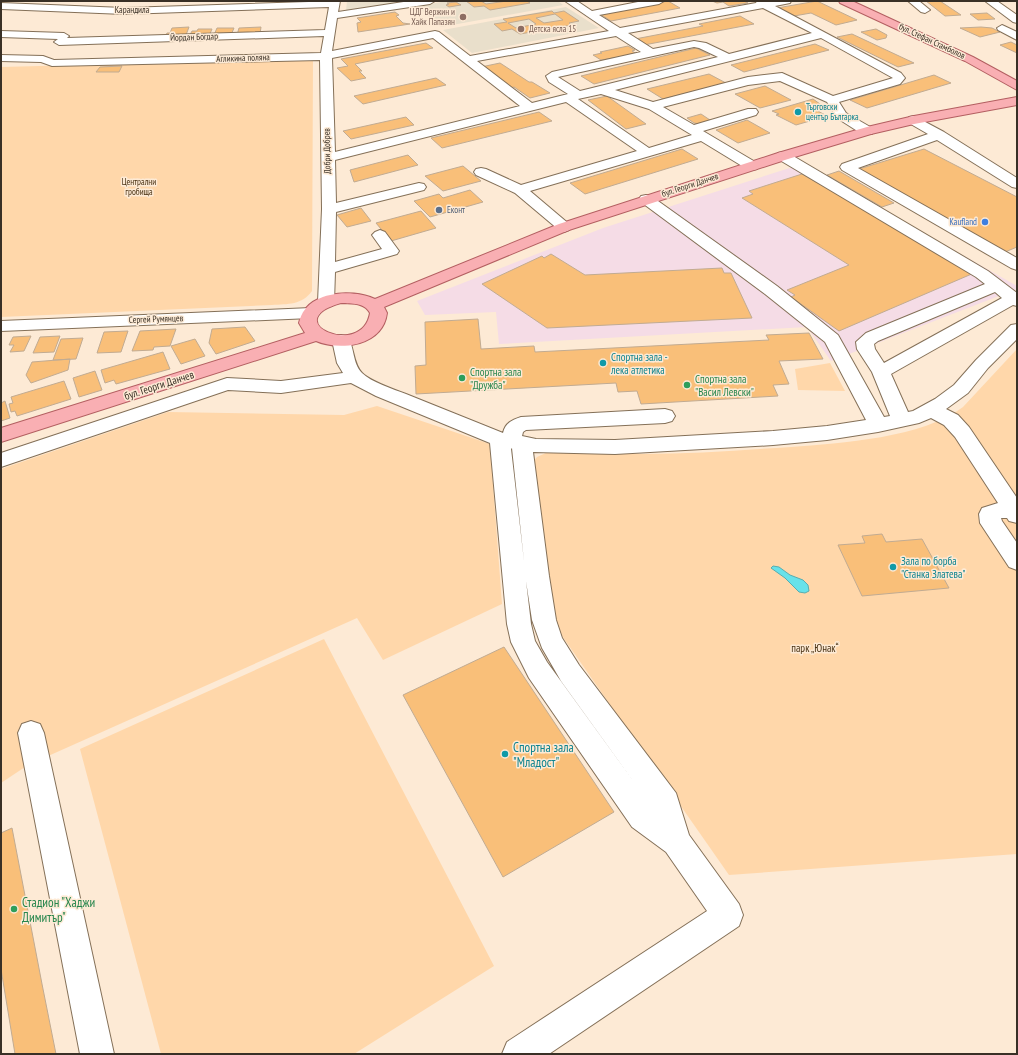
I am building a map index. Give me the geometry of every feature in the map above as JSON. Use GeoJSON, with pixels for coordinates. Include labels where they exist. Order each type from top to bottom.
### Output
{"type":"FeatureCollection","features":[{"type":"Feature","properties":{"kind":"main road","name":"бул. Стефан Стамболов"},"geometry":{"type":"LineString","coordinates":[[844,1],[969,59],[1017,86]]}},
{"type":"Feature","properties":{"kind":"main road","name":"бул. Стефан Стамболов"},"geometry":{"type":"LineString","coordinates":[[864,1],[983,56],[1017,76]]}},
{"type":"Feature","properties":{"kind":"main road","name":"бул. Георги Данчев"},"geometry":{"type":"LineString","coordinates":[[374,305],[564,227],[646,199],[867,131],[914,120],[1017,101]]}},
{"type":"Feature","properties":{"kind":"main road"},"geometry":{"type":"LineString","coordinates":[[342,298],[352,298],[366,301],[374,305],[380,314],[376,327],[368,333],[358,337],[341,340],[326,339],[317,335],[309,327],[308,320],[311,313],[317,307],[326,302],[342,298]]}},
{"type":"Feature","properties":{"kind":"main road","name":"бул. Георги Данчев"},"geometry":{"type":"LineString","coordinates":[[1,435],[317,335]]}},
{"type":"Feature","properties":{"kind":"street"},"geometry":{"type":"LineString","coordinates":[[124,11],[129,1]]}},
{"type":"Feature","properties":{"kind":"street","name":"Карандила"},"geometry":{"type":"LineString","coordinates":[[1,6],[87,8],[124,11],[405,5],[430,1]]}},
{"type":"Feature","properties":{"kind":"street"},"geometry":{"type":"LineString","coordinates":[[570,1],[651,53]]}},
{"type":"Feature","properties":{"kind":"street"},"geometry":{"type":"LineString","coordinates":[[590,14],[659,1]]}},
{"type":"Feature","properties":{"kind":"street"},"geometry":{"type":"LineString","coordinates":[[470,63],[760,3],[786,1]]}},
{"type":"Feature","properties":{"kind":"street"},"geometry":{"type":"LineString","coordinates":[[913,1],[925,10]]}},
{"type":"Feature","properties":{"kind":"street"},"geometry":{"type":"LineString","coordinates":[[990,1],[1017,20]]}},
{"type":"Feature","properties":{"kind":"street"},"geometry":{"type":"LineString","coordinates":[[760,3],[822,34],[897,75],[899,78],[896,81],[832,100]]}},
{"type":"Feature","properties":{"kind":"street"},"geometry":{"type":"LineString","coordinates":[[405,5],[415,15]]}},
{"type":"Feature","properties":{"kind":"street","name":"Добри Добрев"},"geometry":{"type":"LineString","coordinates":[[326,302],[329,209],[326,56],[334,7]]}},
{"type":"Feature","properties":{"kind":"street"},"geometry":{"type":"LineString","coordinates":[[43,59],[87,8]]}},
{"type":"Feature","properties":{"kind":"street"},"geometry":{"type":"LineString","coordinates":[[425,24],[470,63],[530,108]]}},
{"type":"Feature","properties":{"kind":"street"},"geometry":{"type":"LineString","coordinates":[[1017,25],[1002,28],[1017,38]]}},
{"type":"Feature","properties":{"kind":"street"},"geometry":{"type":"LineString","coordinates":[[327,158],[712,62],[727,66],[838,30]]}},
{"type":"Feature","properties":{"kind":"street","name":"Йордан Богдар"},"geometry":{"type":"LineString","coordinates":[[1,34],[61,39],[330,33]]}},
{"type":"Feature","properties":{"kind":"street","name":"Агликина поляна"},"geometry":{"type":"LineString","coordinates":[[1,58],[43,59],[52,64],[326,56],[435,34]]}},
{"type":"Feature","properties":{"kind":"street"},"geometry":{"type":"LineString","coordinates":[[647,152],[574,97],[553,79],[552,76],[694,44],[702,45],[748,82]]}},
{"type":"Feature","properties":{"kind":"street"},"geometry":{"type":"LineString","coordinates":[[653,106],[748,82],[782,77],[832,100],[841,115],[867,131]]}},
{"type":"Feature","properties":{"kind":"street"},"geometry":{"type":"LineString","coordinates":[[601,90],[653,106],[752,166]]}},
{"type":"Feature","properties":{"kind":"street"},"geometry":{"type":"LineString","coordinates":[[520,190],[647,152],[752,112]]}},
{"type":"Feature","properties":{"kind":"street"},"geometry":{"type":"LineString","coordinates":[[914,120],[1017,184]]}},
{"type":"Feature","properties":{"kind":"street"},"geometry":{"type":"LineString","coordinates":[[939,135],[847,167],[1017,265]]}},
{"type":"Feature","properties":{"kind":"street"},"geometry":{"type":"LineString","coordinates":[[783,156],[976,270],[998,285],[1015,300],[881,372]]}},
{"type":"Feature","properties":{"kind":"street"},"geometry":{"type":"LineString","coordinates":[[481,172],[520,190],[564,227]]}},
{"type":"Feature","properties":{"kind":"street"},"geometry":{"type":"LineString","coordinates":[[329,209],[419,187]]}},
{"type":"Feature","properties":{"kind":"street"},"geometry":{"type":"LineString","coordinates":[[646,199],[771,290],[832,339],[878,425]]}},
{"type":"Feature","properties":{"kind":"street"},"geometry":{"type":"LineString","coordinates":[[328,269],[391,251],[380,235]]}},
{"type":"Feature","properties":{"kind":"street"},"geometry":{"type":"LineString","coordinates":[[902,420],[881,372],[866,348],[865,342],[872,337],[998,285]]}},
{"type":"Feature","properties":{"kind":"street","name":"Сергей Румянцев"},"geometry":{"type":"LineString","coordinates":[[1,326],[311,313]]}},
{"type":"Feature","properties":{"kind":"street"},"geometry":{"type":"LineString","coordinates":[[341,340],[346,363],[354,377],[373,388],[511,441],[561,447],[640,446],[804,436],[878,425],[919,416],[932,410],[961,389],[982,364],[1017,329]]}},
{"type":"Feature","properties":{"kind":"street"},"geometry":{"type":"LineString","coordinates":[[1,460],[227,384],[282,387],[354,377]]}},
{"type":"Feature","properties":{"kind":"street"},"geometry":{"type":"LineString","coordinates":[[932,410],[951,420],[962,432],[1015,512]]}},
{"type":"Feature","properties":{"kind":"street"},"geometry":{"type":"LineString","coordinates":[[519,1054],[728,915],[676,842],[642,817],[538,670],[523,642],[518,624],[511,441],[514,429],[521,424],[665,416]]}},
{"type":"Feature","properties":{"kind":"street"},"geometry":{"type":"LineString","coordinates":[[1015,512],[996,511],[990,514],[991,523],[1017,561]]}},
{"type":"Feature","properties":{"kind":"street"},"geometry":{"type":"LineString","coordinates":[[31,733],[97,1054]]}},
{"type":"Feature","properties":{"kind":"shaded area"},"geometry":{"type":"Polygon","coordinates":[[[347,1],[408,1],[346,11],[347,1]]]}},
{"type":"Feature","properties":{"kind":"shaded area","name":"ЦДГ Вержин и Хайк Папазян"},"geometry":{"type":"Polygon","coordinates":[[[448,1],[558,1],[563,5],[441,27],[417,6],[448,1]]]}},
{"type":"Feature","properties":{"kind":"shaded area","name":"Детска ясла 15"},"geometry":{"type":"Polygon","coordinates":[[[566,7],[599,28],[472,53],[443,30],[566,7]]]}},
{"type":"Feature","properties":{"kind":"shaded area"},"geometry":{"type":"Polygon","coordinates":[[[802,164],[1017,286],[1017,289],[831,361],[807,327],[499,344],[496,312],[425,315],[417,301],[603,228],[802,164]]]}},
{"type":"Feature","properties":{"kind":"green space","name":"Централни гробища"},"geometry":{"type":"Polygon","coordinates":[[[313,59],[312,291],[308,296],[294,303],[284,304],[1,317],[1,67],[313,59]]]}},
{"type":"Feature","properties":{"kind":"green space","name":"парк „Юнак“"},"geometry":{"type":"Polygon","coordinates":[[[1017,349],[1017,854],[729,875],[560,633],[549,593],[533,462],[537,457],[548,452],[642,454],[716,452],[857,441],[904,432],[926,426],[963,407],[1017,349]]]}},
{"type":"Feature","properties":{"kind":"green space"},"geometry":{"type":"Polygon","coordinates":[[[830,363],[845,391],[798,390],[795,369],[830,363]]]}},
{"type":"Feature","properties":{"kind":"green space"},"geometry":{"type":"Polygon","coordinates":[[[377,406],[490,444],[502,604],[383,660],[357,618],[28,765],[1,783],[1,469],[168,412],[344,415],[377,406]]]}},
{"type":"Feature","properties":{"kind":"green space"},"geometry":{"type":"Polygon","coordinates":[[[324,639],[494,966],[354,1054],[161,1054],[80,749],[324,639]]]}},
{"type":"Feature","properties":{"kind":"water"},"geometry":{"type":"Polygon","coordinates":[[[773,566],[779,567],[790,575],[803,580],[808,585],[809,591],[805,593],[799,592],[785,578],[771,568],[773,566]]]}},
{"type":"Feature","properties":{"kind":"building"},"geometry":{"type":"Polygon","coordinates":[[[466,1],[481,1],[486,4],[507,1],[527,1],[530,3],[490,10],[484,6],[474,7],[466,1]]]}},
{"type":"Feature","properties":{"kind":"building"},"geometry":{"type":"Polygon","coordinates":[[[668,1],[680,8],[611,21],[600,14],[668,1]]]}},
{"type":"Feature","properties":{"kind":"building"},"geometry":{"type":"Polygon","coordinates":[[[712,1],[744,1],[748,3],[729,6],[723,2],[717,3],[712,1]]]}},
{"type":"Feature","properties":{"kind":"building"},"geometry":{"type":"Polygon","coordinates":[[[817,1],[857,20],[836,25],[811,13],[794,16],[777,8],[817,1]]]}},
{"type":"Feature","properties":{"kind":"building"},"geometry":{"type":"Polygon","coordinates":[[[926,1],[940,1],[961,15],[945,16],[926,1]]]}},
{"type":"Feature","properties":{"kind":"building"},"geometry":{"type":"Polygon","coordinates":[[[456,2],[461,5],[449,7],[446,5],[449,4],[447,3],[456,2]]]}},
{"type":"Feature","properties":{"kind":"building"},"geometry":{"type":"Polygon","coordinates":[[[552,11],[554,13],[564,11],[579,21],[569,23],[572,25],[520,34],[512,29],[502,31],[494,24],[507,22],[503,19],[552,11]],[[555,14],[536,18],[544,23],[563,20],[555,14]],[[529,19],[508,23],[516,28],[536,24],[529,19]]]}},
{"type":"Feature","properties":{"kind":"building"},"geometry":{"type":"Polygon","coordinates":[[[395,12],[399,15],[396,16],[403,23],[410,24],[358,32],[357,23],[361,22],[357,18],[395,12]]]}},
{"type":"Feature","properties":{"kind":"building"},"geometry":{"type":"Polygon","coordinates":[[[987,13],[995,19],[978,20],[970,14],[987,13]]]}},
{"type":"Feature","properties":{"kind":"building"},"geometry":{"type":"Polygon","coordinates":[[[740,16],[754,24],[644,45],[635,39],[703,26],[699,24],[740,16]]]}},
{"type":"Feature","properties":{"kind":"building"},"geometry":{"type":"Polygon","coordinates":[[[189,27],[186,35],[165,37],[167,33],[170,33],[172,28],[189,27]]]}},
{"type":"Feature","properties":{"kind":"building"},"geometry":{"type":"Polygon","coordinates":[[[261,27],[260,34],[237,35],[239,28],[261,27]]]}},
{"type":"Feature","properties":{"kind":"building"},"geometry":{"type":"Polygon","coordinates":[[[217,28],[234,28],[231,35],[214,35],[217,28]]]}},
{"type":"Feature","properties":{"kind":"building"},"geometry":{"type":"Polygon","coordinates":[[[960,28],[992,28],[1000,32],[980,37],[960,28]]]}},
{"type":"Feature","properties":{"kind":"building"},"geometry":{"type":"Polygon","coordinates":[[[198,29],[212,29],[209,36],[189,37],[192,31],[197,31],[198,29]]]}},
{"type":"Feature","properties":{"kind":"building"},"geometry":{"type":"Polygon","coordinates":[[[876,29],[887,35],[886,38],[877,40],[861,32],[876,29]]]}},
{"type":"Feature","properties":{"kind":"building"},"geometry":{"type":"Polygon","coordinates":[[[852,34],[914,63],[898,67],[837,37],[852,34]]]}},
{"type":"Feature","properties":{"kind":"building"},"geometry":{"type":"Polygon","coordinates":[[[1011,42],[1017,45],[1017,53],[1000,45],[1011,42]]]}},
{"type":"Feature","properties":{"kind":"building"},"geometry":{"type":"Polygon","coordinates":[[[426,43],[433,48],[355,64],[366,78],[351,81],[337,68],[348,66],[341,59],[426,43]]]}},
{"type":"Feature","properties":{"kind":"building"},"geometry":{"type":"Polygon","coordinates":[[[815,44],[829,50],[744,72],[731,65],[815,44]]]}},
{"type":"Feature","properties":{"kind":"building"},"geometry":{"type":"Polygon","coordinates":[[[628,46],[635,50],[632,51],[637,54],[601,60],[593,55],[602,53],[600,52],[628,46]]]}},
{"type":"Feature","properties":{"kind":"building"},"geometry":{"type":"Polygon","coordinates":[[[696,48],[710,55],[594,84],[581,76],[696,48]]]}},
{"type":"Feature","properties":{"kind":"building"},"geometry":{"type":"Polygon","coordinates":[[[500,63],[529,82],[532,82],[550,93],[530,98],[514,87],[511,88],[481,67],[500,63]]]}},
{"type":"Feature","properties":{"kind":"building"},"geometry":{"type":"Polygon","coordinates":[[[122,66],[119,72],[96,72],[100,67],[122,66]]]}},
{"type":"Feature","properties":{"kind":"building"},"geometry":{"type":"Polygon","coordinates":[[[709,74],[726,83],[663,99],[647,89],[709,74]]]}},
{"type":"Feature","properties":{"kind":"building"},"geometry":{"type":"Polygon","coordinates":[[[934,75],[951,83],[867,108],[850,100],[934,75]]]}},
{"type":"Feature","properties":{"kind":"building"},"geometry":{"type":"Polygon","coordinates":[[[436,78],[446,85],[363,104],[354,96],[436,78]]]}},
{"type":"Feature","properties":{"kind":"building"},"geometry":{"type":"Polygon","coordinates":[[[765,86],[791,100],[760,108],[735,94],[765,86]]]}},
{"type":"Feature","properties":{"kind":"building"},"geometry":{"type":"Polygon","coordinates":[[[607,96],[646,124],[626,129],[588,100],[607,96]]]}},
{"type":"Feature","properties":{"kind":"building","name":"Търговски център Българка"},"geometry":{"type":"Polygon","coordinates":[[[813,99],[820,104],[814,106],[818,108],[814,109],[827,116],[796,125],[776,115],[779,114],[772,111],[813,99]]]}},
{"type":"Feature","properties":{"kind":"building"},"geometry":{"type":"Polygon","coordinates":[[[539,112],[552,121],[442,148],[431,138],[539,112]]]}},
{"type":"Feature","properties":{"kind":"building"},"geometry":{"type":"Polygon","coordinates":[[[701,114],[713,122],[700,124],[694,123],[687,118],[701,114]]]}},
{"type":"Feature","properties":{"kind":"building"},"geometry":{"type":"Polygon","coordinates":[[[406,117],[414,125],[351,139],[343,131],[406,117]]]}},
{"type":"Feature","properties":{"kind":"building"},"geometry":{"type":"Polygon","coordinates":[[[747,120],[770,133],[738,143],[716,130],[747,120]]]}},
{"type":"Feature","properties":{"kind":"building"},"geometry":{"type":"Polygon","coordinates":[[[682,149],[698,159],[585,194],[570,183],[682,149]]]}},
{"type":"Feature","properties":{"kind":"building","name":"Kaufland"},"geometry":{"type":"Polygon","coordinates":[[[924,149],[1017,197],[1017,247],[1005,252],[859,169],[924,149]]]}},
{"type":"Feature","properties":{"kind":"building"},"geometry":{"type":"Polygon","coordinates":[[[408,155],[418,165],[354,182],[350,170],[408,155]]]}},
{"type":"Feature","properties":{"kind":"building"},"geometry":{"type":"Polygon","coordinates":[[[463,166],[481,181],[443,191],[425,176],[463,166]]]}},
{"type":"Feature","properties":{"kind":"building"},"geometry":{"type":"Polygon","coordinates":[[[839,171],[894,203],[882,207],[827,175],[839,171]]]}},
{"type":"Feature","properties":{"kind":"building"},"geometry":{"type":"Polygon","coordinates":[[[802,174],[974,273],[839,331],[791,297],[795,295],[787,290],[849,265],[742,198],[753,194],[749,191],[802,174]]]}},
{"type":"Feature","properties":{"kind":"building"},"geometry":{"type":"Polygon","coordinates":[[[470,190],[483,202],[430,217],[414,201],[439,194],[443,198],[470,190]]]}},
{"type":"Feature","properties":{"kind":"building"},"geometry":{"type":"Polygon","coordinates":[[[361,208],[371,221],[347,227],[337,215],[361,208]]]}},
{"type":"Feature","properties":{"kind":"building"},"geometry":{"type":"Polygon","coordinates":[[[421,211],[436,228],[391,241],[376,223],[421,211]]]}},
{"type":"Feature","properties":{"kind":"building"},"geometry":{"type":"Polygon","coordinates":[[[551,254],[585,275],[722,268],[724,273],[731,273],[752,318],[547,328],[482,284],[542,256],[544,258],[551,254]]]}},
{"type":"Feature","properties":{"kind":"building","name":"Спортна зала - лека атлетика"},"geometry":{"type":"Polygon","coordinates":[[[478,319],[481,349],[534,346],[535,352],[769,340],[766,335],[809,333],[823,359],[779,361],[789,384],[773,385],[778,396],[641,404],[637,391],[618,392],[616,383],[416,394],[415,366],[426,365],[425,322],[478,319]]]}},
{"type":"Feature","properties":{"kind":"building"},"geometry":{"type":"Polygon","coordinates":[[[245,327],[255,341],[216,354],[209,343],[212,329],[245,327]]]}},
{"type":"Feature","properties":{"kind":"building"},"geometry":{"type":"Polygon","coordinates":[[[176,329],[170,346],[154,347],[153,350],[132,351],[140,331],[176,329]]]}},
{"type":"Feature","properties":{"kind":"building"},"geometry":{"type":"Polygon","coordinates":[[[128,331],[121,352],[97,353],[104,332],[128,331]]]}},
{"type":"Feature","properties":{"kind":"building"},"geometry":{"type":"Polygon","coordinates":[[[31,336],[24,351],[10,352],[14,345],[9,345],[13,337],[31,336]]]}},
{"type":"Feature","properties":{"kind":"building"},"geometry":{"type":"Polygon","coordinates":[[[60,336],[54,352],[33,353],[40,337],[60,336]]]}},
{"type":"Feature","properties":{"kind":"building"},"geometry":{"type":"Polygon","coordinates":[[[83,338],[76,359],[53,360],[61,339],[83,338]]]}},
{"type":"Feature","properties":{"kind":"building"},"geometry":{"type":"Polygon","coordinates":[[[195,339],[205,356],[181,364],[171,346],[195,339]]]}},
{"type":"Feature","properties":{"kind":"building"},"geometry":{"type":"Polygon","coordinates":[[[163,352],[170,369],[116,384],[114,380],[105,383],[101,370],[163,352]]]}},
{"type":"Feature","properties":{"kind":"building"},"geometry":{"type":"Polygon","coordinates":[[[70,359],[68,370],[31,383],[26,375],[32,362],[70,359]]]}},
{"type":"Feature","properties":{"kind":"building"},"geometry":{"type":"Polygon","coordinates":[[[95,371],[102,390],[79,397],[73,378],[95,371]]]}},
{"type":"Feature","properties":{"kind":"building"},"geometry":{"type":"Polygon","coordinates":[[[64,381],[71,399],[17,416],[15,411],[11,412],[9,404],[13,403],[11,397],[64,381]]]}},
{"type":"Feature","properties":{"kind":"building"},"geometry":{"type":"Polygon","coordinates":[[[5,401],[10,418],[1,421],[1,403],[5,401]]]}},
{"type":"Feature","properties":{"kind":"building","name":"Зала по борба \"Станка Златева\""},"geometry":{"type":"Polygon","coordinates":[[[882,534],[886,542],[922,539],[949,588],[862,596],[838,545],[865,543],[862,536],[882,534]]]}},
{"type":"Feature","properties":{"kind":"building","name":"Спортна зала \"Младост\""},"geometry":{"type":"Polygon","coordinates":[[[504,647],[614,812],[503,877],[403,695],[504,647]]]}},
{"type":"Feature","properties":{"kind":"building","name":"Стадион \"Хаджи Димитър\""},"geometry":{"type":"Polygon","coordinates":[[[12,828],[56,1054],[15,1054],[1,969],[1,833],[12,828]]]}},
{"type":"Feature","properties":{"kind":"place","name":"ЦДГ Вержин и Хайк Папазян"},"geometry":{"type":"Point","coordinates":[463,17]}},
{"type":"Feature","properties":{"kind":"place","name":"Детска ясла 15"},"geometry":{"type":"Point","coordinates":[521,29]}},
{"type":"Feature","properties":{"kind":"place","name":"Търговски център Българка"},"geometry":{"type":"Point","coordinates":[798,112]}},
{"type":"Feature","properties":{"kind":"place","name":"Еконт"},"geometry":{"type":"Point","coordinates":[439,210]}},
{"type":"Feature","properties":{"kind":"place","name":"Kaufland"},"geometry":{"type":"Point","coordinates":[985,222]}},
{"type":"Feature","properties":{"kind":"place","name":"Спортна зала - лека атлетика"},"geometry":{"type":"Point","coordinates":[603,363]}},
{"type":"Feature","properties":{"kind":"place","name":"Спортна зала \"Дружба\""},"geometry":{"type":"Point","coordinates":[462,378]}},
{"type":"Feature","properties":{"kind":"place","name":"Спортна зала \"Васил Левски\""},"geometry":{"type":"Point","coordinates":[687,385]}},
{"type":"Feature","properties":{"kind":"place","name":"Зала по борба \"Станка Златева\""},"geometry":{"type":"Point","coordinates":[893,567]}},
{"type":"Feature","properties":{"kind":"place","name":"Спортна зала \"Младост\""},"geometry":{"type":"Point","coordinates":[505,754]}},
{"type":"Feature","properties":{"kind":"place","name":"Стадион \"Хаджи Димитър\""},"geometry":{"type":"Point","coordinates":[14,909]}}]}
